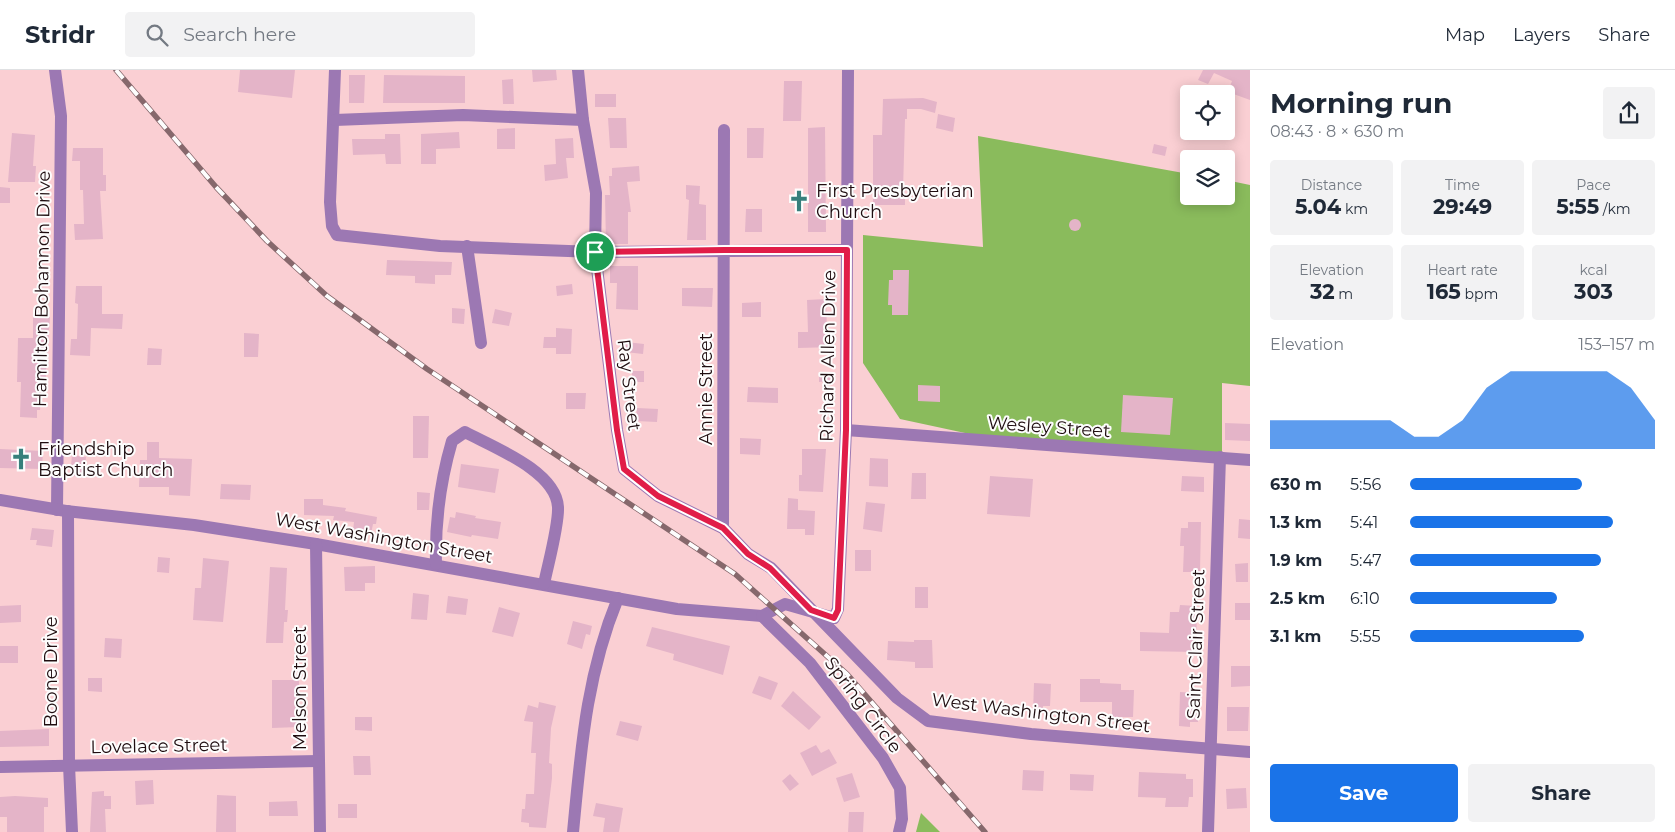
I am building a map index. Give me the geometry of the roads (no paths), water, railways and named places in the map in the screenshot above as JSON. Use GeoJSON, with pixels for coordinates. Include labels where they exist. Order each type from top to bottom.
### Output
{"type":"FeatureCollection","features":[{"type":"Feature","properties":{"kind":"street","name":"Hamilton Bohannon Drive"},"geometry":{"type":"LineString","coordinates":[[55,70],[61,116],[63,510]]}},
{"type":"Feature","properties":{"kind":"street"},"geometry":{"type":"LineString","coordinates":[[336,70],[330,202],[332,226],[337,236],[440,246],[595,252],[847,250]]}},
{"type":"Feature","properties":{"kind":"street","name":"Ray Street"},"geometry":{"type":"LineString","coordinates":[[578,70],[583,120],[596,192],[595,252],[617,430],[624,469],[658,496],[723,528],[748,554],[770,568],[811,610]]}},
{"type":"Feature","properties":{"kind":"street","name":"Richard Allen Drive"},"geometry":{"type":"LineString","coordinates":[[811,610],[834,618],[838,610],[846,430],[848,70]]}},
{"type":"Feature","properties":{"kind":"street"},"geometry":{"type":"LineString","coordinates":[[335,120],[463,115],[583,120]]}},
{"type":"Feature","properties":{"kind":"street","name":"Annie Street"},"geometry":{"type":"LineString","coordinates":[[723,528],[724,130]]}},
{"type":"Feature","properties":{"kind":"street"},"geometry":{"type":"LineString","coordinates":[[467,246],[481,343]]}},
{"type":"Feature","properties":{"kind":"street","name":"Wesley Street"},"geometry":{"type":"LineString","coordinates":[[846,430],[1250,460]]}},
{"type":"Feature","properties":{"kind":"street"},"geometry":{"type":"LineString","coordinates":[[436,564],[435,525],[443,471],[452,441],[465,432],[540,475],[554,494],[558,508],[544,584]]}},
{"type":"Feature","properties":{"kind":"street","name":"Saint Clair Street"},"geometry":{"type":"LineString","coordinates":[[1208,832],[1220,457]]}},
{"type":"Feature","properties":{"kind":"street","name":"West Washington Street"},"geometry":{"type":"LineString","coordinates":[[0,500],[63,510],[194,525],[316,544],[436,564],[677,609],[762,616]]}},
{"type":"Feature","properties":{"kind":"street","name":"Boone Drive"},"geometry":{"type":"LineString","coordinates":[[63,510],[72,832]]}},
{"type":"Feature","properties":{"kind":"street","name":"Melson Street"},"geometry":{"type":"LineString","coordinates":[[316,544],[320,832]]}},
{"type":"Feature","properties":{"kind":"street"},"geometry":{"type":"LineString","coordinates":[[573,832],[585,713],[604,631],[618,598]]}},
{"type":"Feature","properties":{"kind":"street"},"geometry":{"type":"LineString","coordinates":[[762,616],[785,604],[811,610]]}},
{"type":"Feature","properties":{"kind":"street","name":"West Washington Street"},"geometry":{"type":"LineString","coordinates":[[811,610],[896,698],[928,721],[1210,750],[1250,752]]}},
{"type":"Feature","properties":{"kind":"street","name":"Spring Circle"},"geometry":{"type":"LineString","coordinates":[[762,616],[810,663],[883,758],[900,788],[902,819],[899,832]]}},
{"type":"Feature","properties":{"kind":"street","name":"Lovelace Street"},"geometry":{"type":"LineString","coordinates":[[0,767],[318,761]]}},
{"type":"Feature","properties":{"kind":"railway"},"geometry":{"type":"LineString","coordinates":[[116,70],[216,187],[267,241],[327,296],[427,369],[735,574],[847,674],[985,832]]}},
{"type":"Feature","properties":{"kind":"place","name":"First Presbyterian Church"},"geometry":{"type":"Point","coordinates":[799,201]}},
{"type":"Feature","properties":{"kind":"place","name":"Friendship Baptist Church"},"geometry":{"type":"Point","coordinates":[21,459]}}]}
